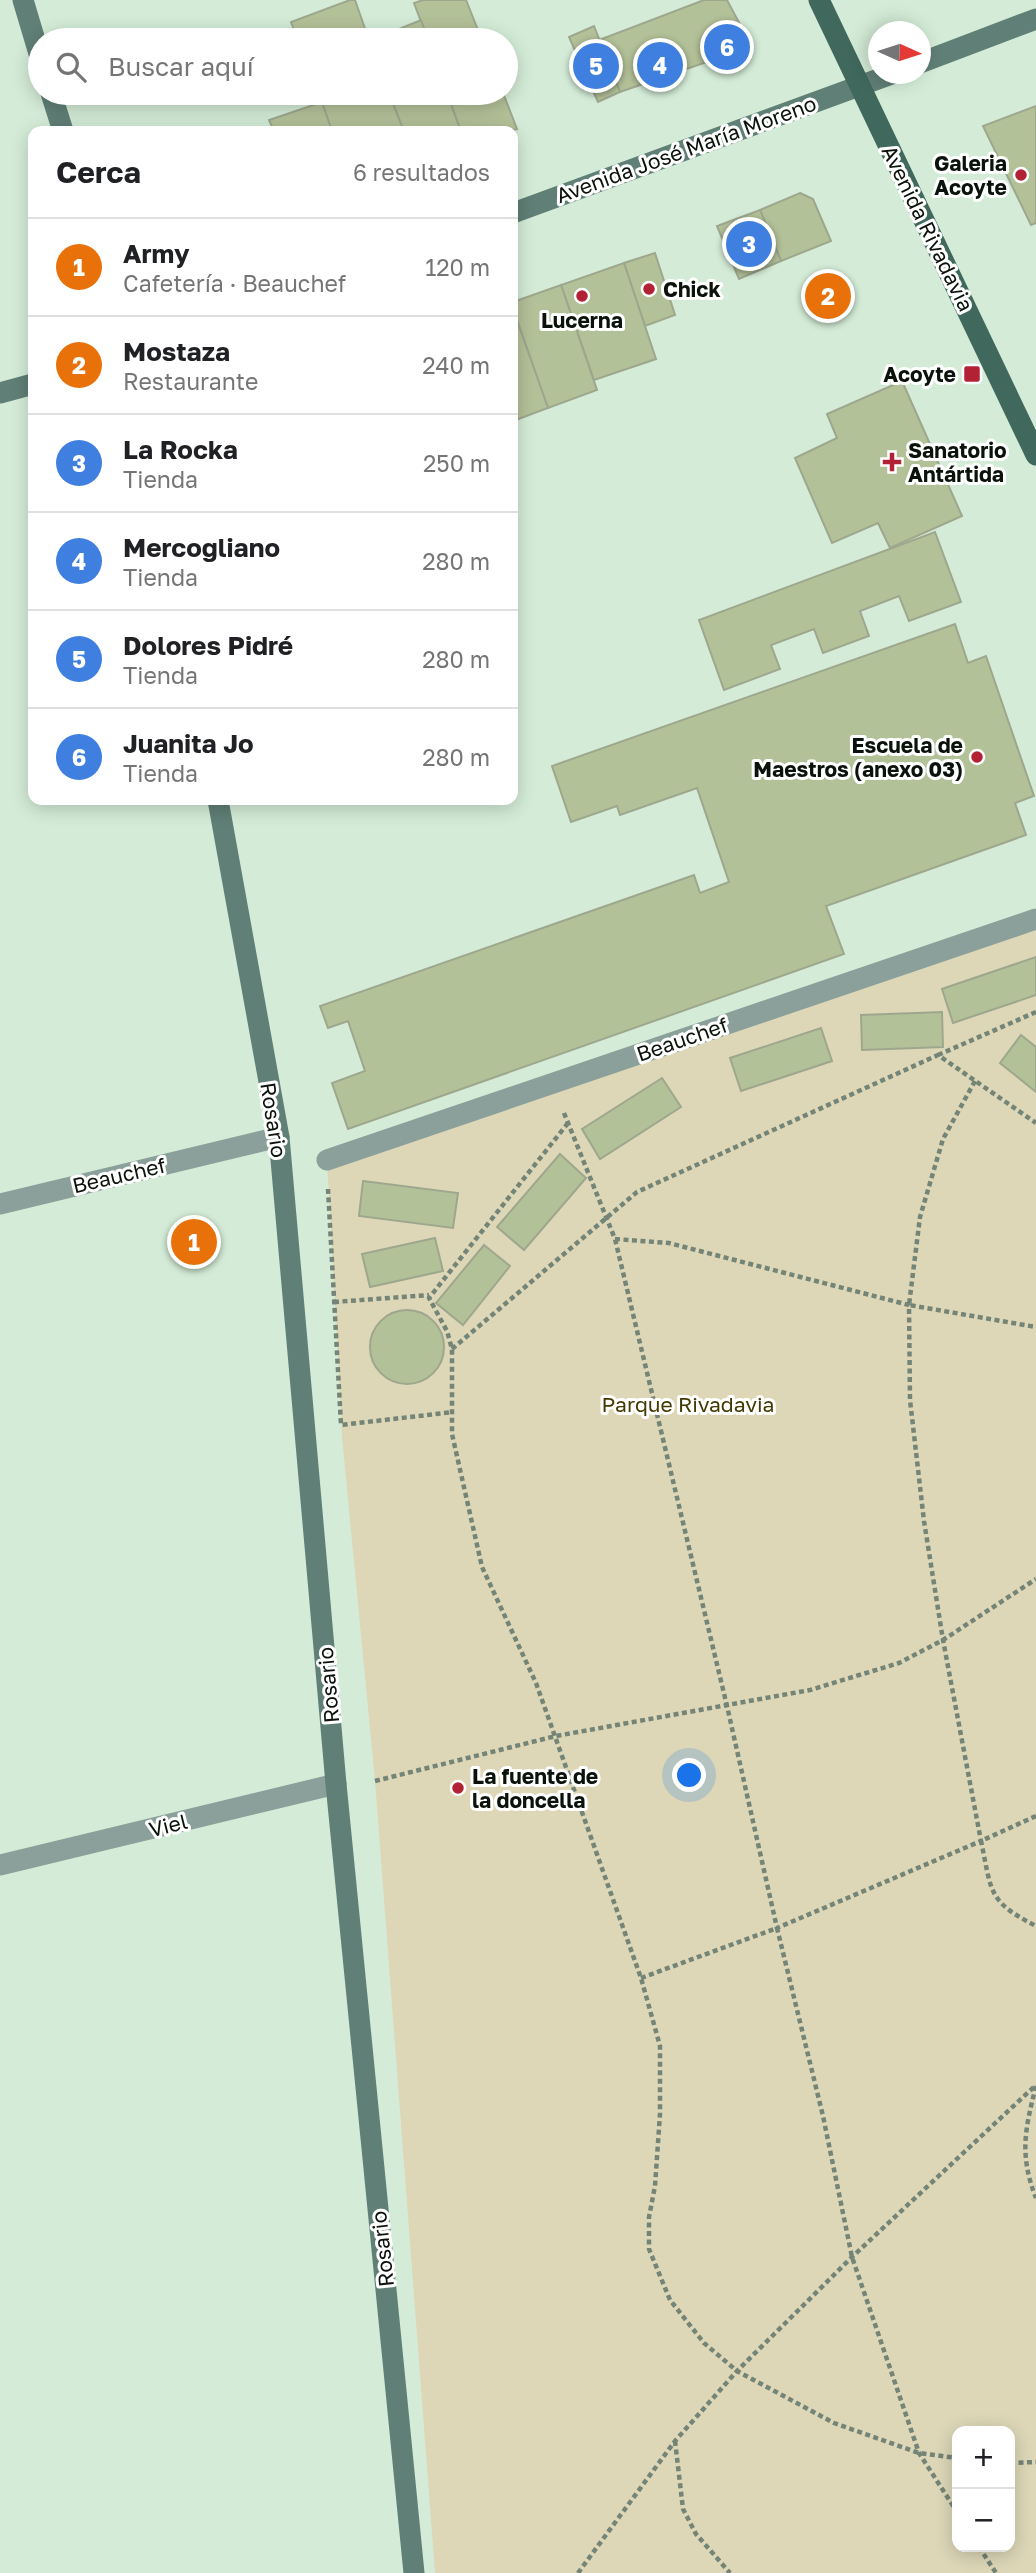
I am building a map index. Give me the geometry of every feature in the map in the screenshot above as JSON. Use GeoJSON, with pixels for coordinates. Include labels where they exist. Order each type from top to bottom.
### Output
{"type":"FeatureCollection","features":[{"type":"Feature","properties":{"kind":"main road","name":"Avenida Rivadavia"},"geometry":{"type":"LineString","coordinates":[[820,0],[1036,456]]}},
{"type":"Feature","properties":{"kind":"street"},"geometry":{"type":"LineString","coordinates":[[23,0],[31,28]]}},
{"type":"Feature","properties":{"kind":"street"},"geometry":{"type":"LineString","coordinates":[[931,59],[1036,19]]}},
{"type":"Feature","properties":{"kind":"street","name":"Avenida José María Moreno"},"geometry":{"type":"LineString","coordinates":[[518,211],[868,83]]}},
{"type":"Feature","properties":{"kind":"street"},"geometry":{"type":"LineString","coordinates":[[55,105],[62,126]]}},
{"type":"Feature","properties":{"kind":"street"},"geometry":{"type":"LineString","coordinates":[[0,393],[28,385]]}},
{"type":"Feature","properties":{"kind":"street","name":"Rosario"},"geometry":{"type":"LineString","coordinates":[[219,805],[279,1138],[337,1784],[414,2573]]}},
{"type":"Feature","properties":{"kind":"street","name":"Beauchef"},"geometry":{"type":"LineString","coordinates":[[327,1160],[1036,919]]}},
{"type":"Feature","properties":{"kind":"street","name":"Beauchef"},"geometry":{"type":"LineString","coordinates":[[0,1204],[279,1138]]}},
{"type":"Feature","properties":{"kind":"street","name":"Viel"},"geometry":{"type":"LineString","coordinates":[[0,1865],[337,1784]]}},
{"type":"Feature","properties":{"kind":"path"},"geometry":{"type":"LineString","coordinates":[[452,1349],[637,1192],[1036,1012]]}},
{"type":"Feature","properties":{"kind":"path"},"geometry":{"type":"LineString","coordinates":[[938,1055],[1036,1123]]}},
{"type":"Feature","properties":{"kind":"path"},"geometry":{"type":"LineString","coordinates":[[975,1081],[943,1139],[920,1217],[909,1305],[910,1400],[924,1521],[943,1640],[992,1892],[1007,1911],[1036,1926]]}},
{"type":"Feature","properties":{"kind":"path"},"geometry":{"type":"LineString","coordinates":[[552,1083],[615,1239],[823,2116],[852,2257],[919,2453],[952,2504]]}},
{"type":"Feature","properties":{"kind":"path"},"geometry":{"type":"LineString","coordinates":[[334,1302],[429,1295],[568,1124]]}},
{"type":"Feature","properties":{"kind":"path"},"geometry":{"type":"LineString","coordinates":[[327,1160],[341,1425],[453,1412]]}},
{"type":"Feature","properties":{"kind":"path"},"geometry":{"type":"LineString","coordinates":[[615,1239],[669,1243],[909,1305],[1036,1327]]}},
{"type":"Feature","properties":{"kind":"path"},"geometry":{"type":"LineString","coordinates":[[429,1295],[447,1331],[452,1349],[452,1434],[482,1567],[536,1683],[556,1736],[641,1978],[660,2046],[660,2115],[655,2186],[649,2217],[649,2249],[670,2300],[704,2343],[737,2371],[834,2423],[919,2453],[952,2457]]}},
{"type":"Feature","properties":{"kind":"path"},"geometry":{"type":"LineString","coordinates":[[375,1782],[556,1736],[810,1690],[899,1663],[943,1640],[1036,1579]]}},
{"type":"Feature","properties":{"kind":"path"},"geometry":{"type":"LineString","coordinates":[[641,1978],[777,1928],[1036,1816]]}},
{"type":"Feature","properties":{"kind":"path"},"geometry":{"type":"LineString","coordinates":[[578,2573],[675,2441],[737,2371],[852,2257],[1036,2085]]}},
{"type":"Feature","properties":{"kind":"path"},"geometry":{"type":"LineString","coordinates":[[1036,2085],[1025,2129],[1027,2175],[1036,2198]]}},
{"type":"Feature","properties":{"kind":"path"},"geometry":{"type":"LineString","coordinates":[[675,2441],[682,2509],[696,2534],[730,2573]]}},
{"type":"Feature","properties":{"kind":"path"},"geometry":{"type":"LineString","coordinates":[[1015,2463],[1036,2462]]}},
{"type":"Feature","properties":{"kind":"path"},"geometry":{"type":"LineString","coordinates":[[982,2552],[996,2573]]}},
{"type":"Feature","properties":{"kind":"green space","name":"Parque Rivadavia"},"geometry":{"type":"Polygon","coordinates":[[[1036,919],[1036,2573],[435,2573],[375,1781],[342,1437],[327,1160],[1036,919]]]}},
{"type":"Feature","properties":{"kind":"building"},"geometry":{"type":"Polygon","coordinates":[[[355,0],[365,28],[293,28],[291,22],[355,0]]]}},
{"type":"Feature","properties":{"kind":"building"},"geometry":{"type":"Polygon","coordinates":[[[423,0],[466,0],[477,28],[423,28],[414,3],[423,0]]]}},
{"type":"Feature","properties":{"kind":"building"},"geometry":{"type":"Polygon","coordinates":[[[704,0],[727,0],[744,32],[730,54],[620,92],[599,40],[704,0]]]}},
{"type":"Feature","properties":{"kind":"building"},"geometry":{"type":"Polygon","coordinates":[[[421,20],[424,28],[401,28],[421,20]]]}},
{"type":"Feature","properties":{"kind":"building"},"geometry":{"type":"Polygon","coordinates":[[[594,26],[620,92],[598,102],[569,37],[594,26]]]}},
{"type":"Feature","properties":{"kind":"building"},"geometry":{"type":"Polygon","coordinates":[[[313,105],[323,105],[330,126],[272,126],[269,120],[313,105]]]}},
{"type":"Feature","properties":{"kind":"building"},"geometry":{"type":"Polygon","coordinates":[[[322,105],[394,105],[402,126],[330,126],[322,105]]]}},
{"type":"Feature","properties":{"kind":"building"},"geometry":{"type":"Polygon","coordinates":[[[394,105],[451,105],[459,126],[402,126],[394,105]]]}},
{"type":"Feature","properties":{"kind":"building"},"geometry":{"type":"Polygon","coordinates":[[[451,105],[508,105],[516,126],[459,126],[451,105]]]}},
{"type":"Feature","properties":{"kind":"building","name":"Galeria Acoyte"},"geometry":{"type":"Polygon","coordinates":[[[1036,106],[1036,223],[1031,225],[983,126],[1036,106]]]}},
{"type":"Feature","properties":{"kind":"building"},"geometry":{"type":"Polygon","coordinates":[[[800,193],[813,199],[831,241],[781,261],[760,210],[800,193]]]}},
{"type":"Feature","properties":{"kind":"building"},"geometry":{"type":"Polygon","coordinates":[[[760,210],[781,261],[739,279],[717,226],[760,210]]]}},
{"type":"Feature","properties":{"kind":"building","name":"Chick"},"geometry":{"type":"Polygon","coordinates":[[[655,253],[675,315],[645,326],[624,263],[655,253]]]}},
{"type":"Feature","properties":{"kind":"building"},"geometry":{"type":"Polygon","coordinates":[[[624,263],[656,359],[594,380],[561,285],[624,263]]]}},
{"type":"Feature","properties":{"kind":"building"},"geometry":{"type":"Polygon","coordinates":[[[561,285],[597,390],[548,408],[518,323],[518,300],[561,285]]]}},
{"type":"Feature","properties":{"kind":"building"},"geometry":{"type":"Polygon","coordinates":[[[518,323],[548,408],[518,419],[518,323]]]}},
{"type":"Feature","properties":{"kind":"building"},"geometry":{"type":"Polygon","coordinates":[[[902,381],[962,516],[890,548],[878,523],[832,543],[795,458],[837,438],[827,414],[902,381]]]}},
{"type":"Feature","properties":{"kind":"building"},"geometry":{"type":"Polygon","coordinates":[[[935,532],[961,602],[909,621],[899,596],[860,611],[869,636],[823,653],[814,629],[771,645],[780,669],[724,690],[699,620],[935,532]]]}},
{"type":"Feature","properties":{"kind":"building"},"geometry":{"type":"Polygon","coordinates":[[[955,624],[968,663],[986,656],[1034,796],[1015,803],[1026,835],[826,906],[844,954],[348,1129],[332,1083],[365,1071],[348,1021],[328,1028],[320,1006],[694,875],[700,893],[729,882],[697,788],[620,815],[617,806],[571,822],[552,766],[955,624]]]}},
{"type":"Feature","properties":{"kind":"building"},"geometry":{"type":"Polygon","coordinates":[[[1036,957],[1036,995],[953,1023],[942,989],[1036,957]]]}},
{"type":"Feature","properties":{"kind":"building"},"geometry":{"type":"Polygon","coordinates":[[[942,1012],[943,1047],[862,1050],[861,1015],[942,1012]]]}},
{"type":"Feature","properties":{"kind":"building"},"geometry":{"type":"Polygon","coordinates":[[[821,1028],[832,1061],[741,1091],[730,1058],[821,1028]]]}},
{"type":"Feature","properties":{"kind":"building"},"geometry":{"type":"Polygon","coordinates":[[[1021,1035],[1036,1047],[1036,1092],[1000,1063],[1021,1035]]]}},
{"type":"Feature","properties":{"kind":"building"},"geometry":{"type":"Polygon","coordinates":[[[662,1078],[681,1107],[600,1159],[582,1129],[662,1078]]]}},
{"type":"Feature","properties":{"kind":"building"},"geometry":{"type":"Polygon","coordinates":[[[560,1154],[586,1178],[524,1250],[497,1227],[560,1154]]]}},
{"type":"Feature","properties":{"kind":"building"},"geometry":{"type":"Polygon","coordinates":[[[363,1181],[458,1193],[453,1228],[359,1216],[363,1181]]]}},
{"type":"Feature","properties":{"kind":"building"},"geometry":{"type":"Polygon","coordinates":[[[435,1238],[443,1271],[370,1287],[362,1254],[435,1238]]]}},
{"type":"Feature","properties":{"kind":"building"},"geometry":{"type":"Polygon","coordinates":[[[484,1245],[510,1266],[463,1325],[436,1303],[484,1245]]]}},
{"type":"Feature","properties":{"kind":"building"},"geometry":{"type":"Polygon","coordinates":[[[407,1310],[428,1316],[438,1326],[444,1347],[438,1368],[428,1378],[407,1384],[386,1378],[376,1368],[370,1347],[376,1326],[386,1316],[407,1310]]]}},
{"type":"Feature","properties":{"kind":"place","name":"Juanita Jo"},"geometry":{"type":"Point","coordinates":[727,47]}},
{"type":"Feature","properties":{"kind":"place","name":"Mercogliano"},"geometry":{"type":"Point","coordinates":[660,65]}},
{"type":"Feature","properties":{"kind":"place","name":"Dolores Pidré"},"geometry":{"type":"Point","coordinates":[596,66]}},
{"type":"Feature","properties":{"kind":"place","name":"Galeria Acoyte"},"geometry":{"type":"Point","coordinates":[1021,175]}},
{"type":"Feature","properties":{"kind":"place","name":"La Rocka"},"geometry":{"type":"Point","coordinates":[749,244]}},
{"type":"Feature","properties":{"kind":"place","name":"Chick"},"geometry":{"type":"Point","coordinates":[649,289]}},
{"type":"Feature","properties":{"kind":"place","name":"Lucerna"},"geometry":{"type":"Point","coordinates":[582,296]}},
{"type":"Feature","properties":{"kind":"place","name":"Mostaza"},"geometry":{"type":"Point","coordinates":[828,296]}},
{"type":"Feature","properties":{"kind":"place","name":"Acoyte"},"geometry":{"type":"Point","coordinates":[972,374]}},
{"type":"Feature","properties":{"kind":"place","name":"Sanatorio Antártida"},"geometry":{"type":"Point","coordinates":[892,462]}},
{"type":"Feature","properties":{"kind":"place","name":"Escuela de Maestros (anexo 03)"},"geometry":{"type":"Point","coordinates":[977,757]}},
{"type":"Feature","properties":{"kind":"place","name":"Army"},"geometry":{"type":"Point","coordinates":[194,1242]}},
{"type":"Feature","properties":{"kind":"place","name":"La fuente de la doncella"},"geometry":{"type":"Point","coordinates":[458,1788]}}]}
